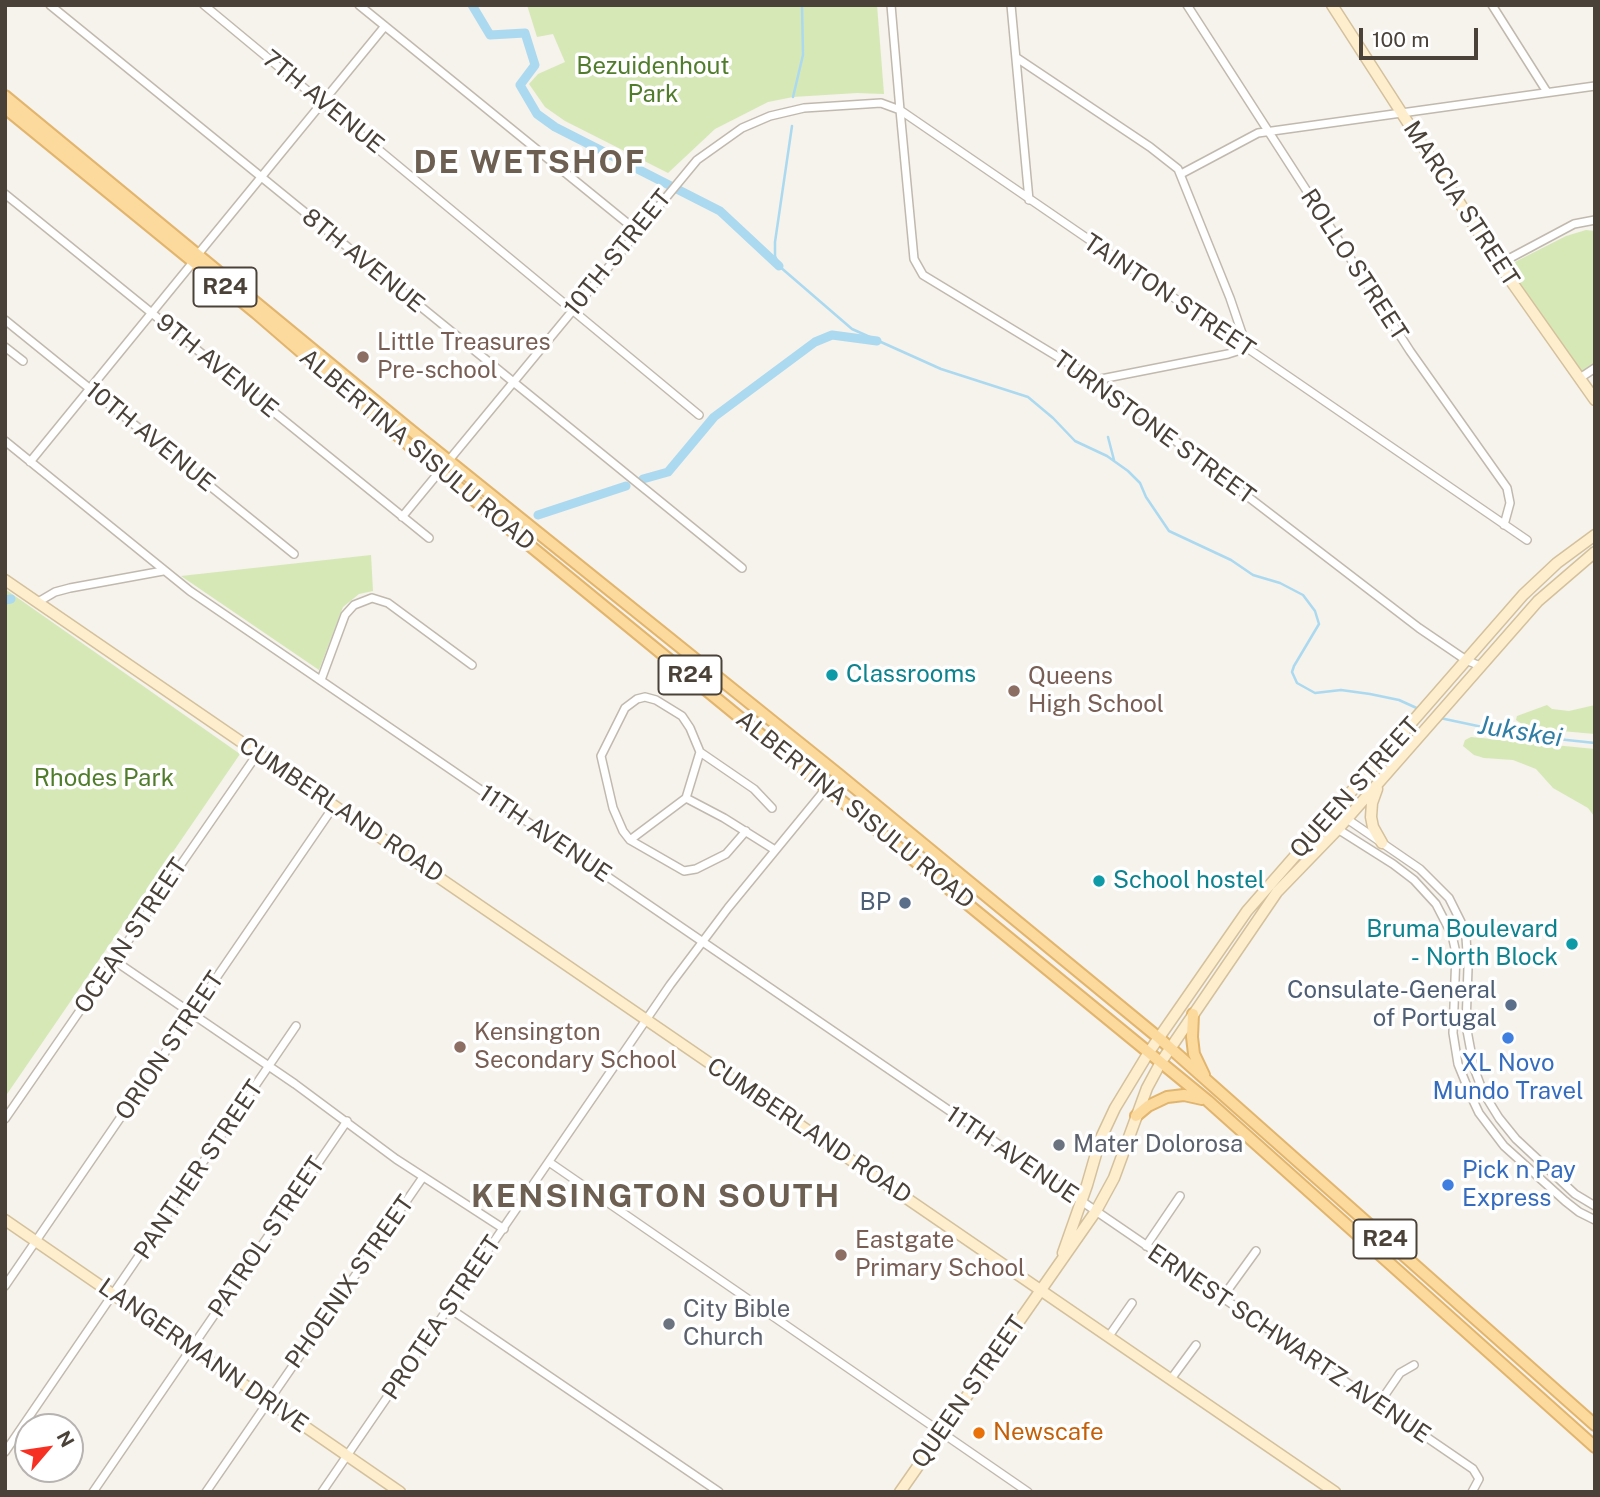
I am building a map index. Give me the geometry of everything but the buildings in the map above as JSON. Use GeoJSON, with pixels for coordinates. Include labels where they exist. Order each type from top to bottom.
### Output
{"type":"FeatureCollection","features":[{"type":"Feature","properties":{"kind":"main road","name":"MARCIA STREET"},"geometry":{"type":"LineString","coordinates":[[1332,5],[1499,264],[1595,400]]}},
{"type":"Feature","properties":{"kind":"main road","name":"ALBERTINA SISULU ROAD"},"geometry":{"type":"LineString","coordinates":[[5,96],[197,257],[838,774],[1159,1038],[1595,1425]]}},
{"type":"Feature","properties":{"kind":"main road","name":"ALBERTINA SISULU ROAD"},"geometry":{"type":"LineString","coordinates":[[5,108],[197,257],[440,472],[1208,1101],[1595,1447]]}},
{"type":"Feature","properties":{"kind":"main road","name":"QUEEN STREET"},"geometry":{"type":"LineString","coordinates":[[1062,1257],[1105,1127],[1149,1052],[1247,911],[1530,588],[1595,535]]}},
{"type":"Feature","properties":{"kind":"main road","name":"QUEEN STREET"},"geometry":{"type":"LineString","coordinates":[[900,1492],[1096,1212],[1114,1178],[1147,1088],[1169,1047],[1277,892],[1347,819],[1538,601],[1595,552]]}},
{"type":"Feature","properties":{"kind":"main road","name":"CUMBERLAND ROAD"},"geometry":{"type":"LineString","coordinates":[[5,580],[1335,1492]]}},
{"type":"Feature","properties":{"kind":"main road"},"geometry":{"type":"LineString","coordinates":[[1379,782],[1372,803],[1371,817],[1382,843]]}},
{"type":"Feature","properties":{"kind":"main road"},"geometry":{"type":"LineString","coordinates":[[1194,1014],[1194,1054],[1210,1086]]}},
{"type":"Feature","properties":{"kind":"main road"},"geometry":{"type":"LineString","coordinates":[[1136,1116],[1157,1101],[1173,1095],[1194,1096],[1208,1101]]}},
{"type":"Feature","properties":{"kind":"main road","name":"LANGERMANN DRIVE"},"geometry":{"type":"LineString","coordinates":[[5,1220],[400,1492]]}},
{"type":"Feature","properties":{"kind":"street","name":"8TH AVENUE"},"geometry":{"type":"LineString","coordinates":[[50,5],[742,568]]}},
{"type":"Feature","properties":{"kind":"street","name":"7TH AVENUE"},"geometry":{"type":"LineString","coordinates":[[204,5],[699,415]]}},
{"type":"Feature","properties":{"kind":"street"},"geometry":{"type":"LineString","coordinates":[[359,5],[636,231]]}},
{"type":"Feature","properties":{"kind":"street"},"geometry":{"type":"LineString","coordinates":[[891,5],[900,110]]}},
{"type":"Feature","properties":{"kind":"street"},"geometry":{"type":"LineString","coordinates":[[1011,5],[1029,200]]}},
{"type":"Feature","properties":{"kind":"street","name":"ROLLO STREET"},"geometry":{"type":"LineString","coordinates":[[1187,5],[1410,351],[1507,488],[1510,503],[1504,525]]}},
{"type":"Feature","properties":{"kind":"street"},"geometry":{"type":"LineString","coordinates":[[1492,5],[1547,92]]}},
{"type":"Feature","properties":{"kind":"street"},"geometry":{"type":"LineString","coordinates":[[30,462],[385,26]]}},
{"type":"Feature","properties":{"kind":"street"},"geometry":{"type":"LineString","coordinates":[[1017,58],[1175,165],[1181,174],[1247,348],[1096,380]]}},
{"type":"Feature","properties":{"kind":"street"},"geometry":{"type":"LineString","coordinates":[[1181,174],[1238,142],[1268,131],[1595,86]]}},
{"type":"Feature","properties":{"kind":"street","name":"10TH STREET"},"geometry":{"type":"LineString","coordinates":[[402,517],[673,186],[697,160],[719,142],[770,116],[804,108],[881,103],[900,110]]}},
{"type":"Feature","properties":{"kind":"street","name":"TAINTON STREET"},"geometry":{"type":"LineString","coordinates":[[900,110],[1527,540]]}},
{"type":"Feature","properties":{"kind":"street","name":"TURNSTONE STREET"},"geometry":{"type":"LineString","coordinates":[[900,110],[913,249],[919,271],[1096,380],[1419,628],[1466,660],[1480,666]]}},
{"type":"Feature","properties":{"kind":"street","name":"9TH AVENUE"},"geometry":{"type":"LineString","coordinates":[[5,194],[429,538]]}},
{"type":"Feature","properties":{"kind":"street"},"geometry":{"type":"LineString","coordinates":[[1499,264],[1574,224],[1595,220]]}},
{"type":"Feature","properties":{"kind":"street","name":"10TH AVENUE"},"geometry":{"type":"LineString","coordinates":[[5,320],[295,554]]}},
{"type":"Feature","properties":{"kind":"street"},"geometry":{"type":"LineString","coordinates":[[5,347],[23,361]]}},
{"type":"Feature","properties":{"kind":"street"},"geometry":{"type":"LineString","coordinates":[[1580,378],[1595,368]]}},
{"type":"Feature","properties":{"kind":"street","name":"11TH AVENUE"},"geometry":{"type":"LineString","coordinates":[[5,441],[163,571],[1096,1212]]}},
{"type":"Feature","properties":{"kind":"street"},"geometry":{"type":"LineString","coordinates":[[38,603],[55,592],[70,588],[163,571]]}},
{"type":"Feature","properties":{"kind":"street"},"geometry":{"type":"LineString","coordinates":[[321,680],[345,615],[354,605],[372,598],[388,603],[472,665]]}},
{"type":"Feature","properties":{"kind":"street"},"geometry":{"type":"LineString","coordinates":[[746,831],[726,854],[687,871],[680,870],[630,840],[613,808],[601,756],[625,708],[648,696],[682,716],[700,752],[754,789],[772,808]]}},
{"type":"Feature","properties":{"kind":"street"},"geometry":{"type":"LineString","coordinates":[[630,840],[686,797],[700,752]]}},
{"type":"Feature","properties":{"kind":"street","name":"OCEAN STREET"},"geometry":{"type":"LineString","coordinates":[[5,1119],[258,753]]}},
{"type":"Feature","properties":{"kind":"street","name":"PROTEA STREET"},"geometry":{"type":"LineString","coordinates":[[323,1492],[703,942],[838,774]]}},
{"type":"Feature","properties":{"kind":"street"},"geometry":{"type":"LineString","coordinates":[[686,797],[775,850]]}},
{"type":"Feature","properties":{"kind":"street","name":"ORION STREET"},"geometry":{"type":"LineString","coordinates":[[5,1286],[334,806]]}},
{"type":"Feature","properties":{"kind":"street"},"geometry":{"type":"LineString","coordinates":[[1334,810],[1429,876],[1449,898],[1466,944],[1468,968],[1465,1016],[1474,1068],[1483,1092],[1499,1118],[1536,1158],[1575,1194],[1595,1206]]}},
{"type":"Feature","properties":{"kind":"street"},"geometry":{"type":"LineString","coordinates":[[1325,821],[1376,852],[1414,880],[1436,904],[1457,953],[1453,1033],[1464,1080],[1479,1113],[1493,1133],[1528,1168],[1579,1212],[1595,1220]]}},
{"type":"Feature","properties":{"kind":"street"},"geometry":{"type":"LineString","coordinates":[[115,961],[424,1177],[504,1229]]}},
{"type":"Feature","properties":{"kind":"street","name":"PANTHER STREET"},"geometry":{"type":"LineString","coordinates":[[5,1452],[296,1026]]}},
{"type":"Feature","properties":{"kind":"street","name":"PATROL STREET"},"geometry":{"type":"LineString","coordinates":[[93,1492],[347,1121]]}},
{"type":"Feature","properties":{"kind":"street"},"geometry":{"type":"LineString","coordinates":[[1528,1168],[1536,1158]]}},
{"type":"Feature","properties":{"kind":"street"},"geometry":{"type":"LineString","coordinates":[[549,1162],[1028,1492]]}},
{"type":"Feature","properties":{"kind":"street","name":"PHOENIX STREET"},"geometry":{"type":"LineString","coordinates":[[206,1492],[424,1177]]}},
{"type":"Feature","properties":{"kind":"street"},"geometry":{"type":"LineString","coordinates":[[1146,1246],[1180,1196]]}},
{"type":"Feature","properties":{"kind":"street","name":"ERNEST SCHWARTZ AVENUE"},"geometry":{"type":"LineString","coordinates":[[1096,1212],[1473,1469],[1479,1479],[1472,1492]]}},
{"type":"Feature","properties":{"kind":"street"},"geometry":{"type":"LineString","coordinates":[[1222,1298],[1256,1251]]}},
{"type":"Feature","properties":{"kind":"street"},"geometry":{"type":"LineString","coordinates":[[1109,1336],[1132,1303]]}},
{"type":"Feature","properties":{"kind":"street"},"geometry":{"type":"LineString","coordinates":[[449,1308],[719,1492]]}},
{"type":"Feature","properties":{"kind":"street"},"geometry":{"type":"LineString","coordinates":[[1171,1378],[1196,1345]]}},
{"type":"Feature","properties":{"kind":"street"},"geometry":{"type":"LineString","coordinates":[[1378,1405],[1400,1373],[1414,1365]]}},
{"type":"Feature","properties":{"kind":"green space","name":"Bezuidenhout Park"},"geometry":{"type":"Polygon","coordinates":[[[527,5],[877,5],[884,94],[793,97],[768,102],[715,129],[668,173],[565,121],[545,107],[529,84],[538,74],[565,62],[553,34],[537,37],[527,5]]]}},
{"type":"Feature","properties":{"kind":"green space"},"geometry":{"type":"Polygon","coordinates":[[[1586,230],[1595,231],[1595,364],[1580,374],[1507,266],[1566,236],[1586,230]]]}},
{"type":"Feature","properties":{"kind":"green space"},"geometry":{"type":"Polygon","coordinates":[[[371,555],[373,591],[359,594],[343,607],[319,670],[181,576],[371,555]]]}},
{"type":"Feature","properties":{"kind":"green space","name":"Rhodes Park"},"geometry":{"type":"Polygon","coordinates":[[[5,589],[240,754],[5,1097],[5,589]]]}},
{"type":"Feature","properties":{"kind":"green space"},"geometry":{"type":"Polygon","coordinates":[[[1547,705],[1552,709],[1569,711],[1595,705],[1595,734],[1528,728],[1516,720],[1517,716],[1547,705]]]}},
{"type":"Feature","properties":{"kind":"green space"},"geometry":{"type":"Polygon","coordinates":[[[1471,737],[1595,749],[1595,828],[1594,816],[1588,808],[1553,788],[1536,769],[1513,760],[1474,755],[1463,746],[1465,740],[1471,737]]]}},
{"type":"Feature","properties":{"kind":"waterway"},"geometry":{"type":"LineString","coordinates":[[472,5],[490,35],[525,33],[535,65],[520,85],[537,114],[555,127],[720,211],[779,266]]}},
{"type":"Feature","properties":{"kind":"waterway"},"geometry":{"type":"LineString","coordinates":[[793,97],[803,55],[802,5]]}},
{"type":"Feature","properties":{"kind":"waterway"},"geometry":{"type":"LineString","coordinates":[[792,126],[775,242],[775,256],[779,266],[852,329],[941,369],[1028,397],[1075,441],[1107,456],[1128,471],[1140,483],[1146,497],[1169,531],[1231,560],[1253,575],[1280,583],[1303,595],[1315,611],[1319,624],[1294,666],[1292,672],[1297,683],[1315,693],[1341,690],[1370,694],[1399,700],[1421,710]]}},
{"type":"Feature","properties":{"kind":"waterway"},"geometry":{"type":"LineString","coordinates":[[643,479],[668,472],[714,417],[815,342],[832,335],[877,341]]}},
{"type":"Feature","properties":{"kind":"waterway"},"geometry":{"type":"LineString","coordinates":[[1108,437],[1114,460]]}},
{"type":"Feature","properties":{"kind":"waterway"},"geometry":{"type":"LineString","coordinates":[[538,515],[626,486]]}},
{"type":"Feature","properties":{"kind":"waterway"},"geometry":{"type":"LineString","coordinates":[[5,600],[11,599]]}},
{"type":"Feature","properties":{"kind":"waterway","name":"Jukskei"},"geometry":{"type":"LineString","coordinates":[[1440,718],[1520,735],[1595,743]]}},
{"type":"Feature","properties":{"kind":"place","name":"Little Treasures Pre-school"},"geometry":{"type":"Point","coordinates":[363,357]}},
{"type":"Feature","properties":{"kind":"place","name":"Classrooms"},"geometry":{"type":"Point","coordinates":[832,675]}},
{"type":"Feature","properties":{"kind":"place","name":"Queens High School"},"geometry":{"type":"Point","coordinates":[1014,691]}},
{"type":"Feature","properties":{"kind":"place","name":"School hostel"},"geometry":{"type":"Point","coordinates":[1099,881]}},
{"type":"Feature","properties":{"kind":"place","name":"BP"},"geometry":{"type":"Point","coordinates":[905,903]}},
{"type":"Feature","properties":{"kind":"place","name":"Bruma Boulevard - North Block"},"geometry":{"type":"Point","coordinates":[1572,944]}},
{"type":"Feature","properties":{"kind":"place","name":"Consulate-General of Portugal"},"geometry":{"type":"Point","coordinates":[1511,1005]}},
{"type":"Feature","properties":{"kind":"place","name":"XL Novo Mundo Travel"},"geometry":{"type":"Point","coordinates":[1508,1038]}},
{"type":"Feature","properties":{"kind":"place","name":"Kensington Secondary School"},"geometry":{"type":"Point","coordinates":[460,1047]}},
{"type":"Feature","properties":{"kind":"place","name":"Mater Dolorosa"},"geometry":{"type":"Point","coordinates":[1059,1145]}},
{"type":"Feature","properties":{"kind":"place","name":"Pick n Pay Express"},"geometry":{"type":"Point","coordinates":[1448,1185]}},
{"type":"Feature","properties":{"kind":"place","name":"Eastgate Primary School"},"geometry":{"type":"Point","coordinates":[841,1255]}},
{"type":"Feature","properties":{"kind":"place","name":"City Bible Church"},"geometry":{"type":"Point","coordinates":[669,1324]}},
{"type":"Feature","properties":{"kind":"place","name":"Newscafe"},"geometry":{"type":"Point","coordinates":[979,1433]}},
{"type":"Feature","properties":{"kind":"district","name":"DE WETSHOF"},"geometry":{"type":"Point","coordinates":[530,163]}},
{"type":"Feature","properties":{"kind":"district","name":"KENSINGTON SOUTH"},"geometry":{"type":"Point","coordinates":[656,1197]}}]}
